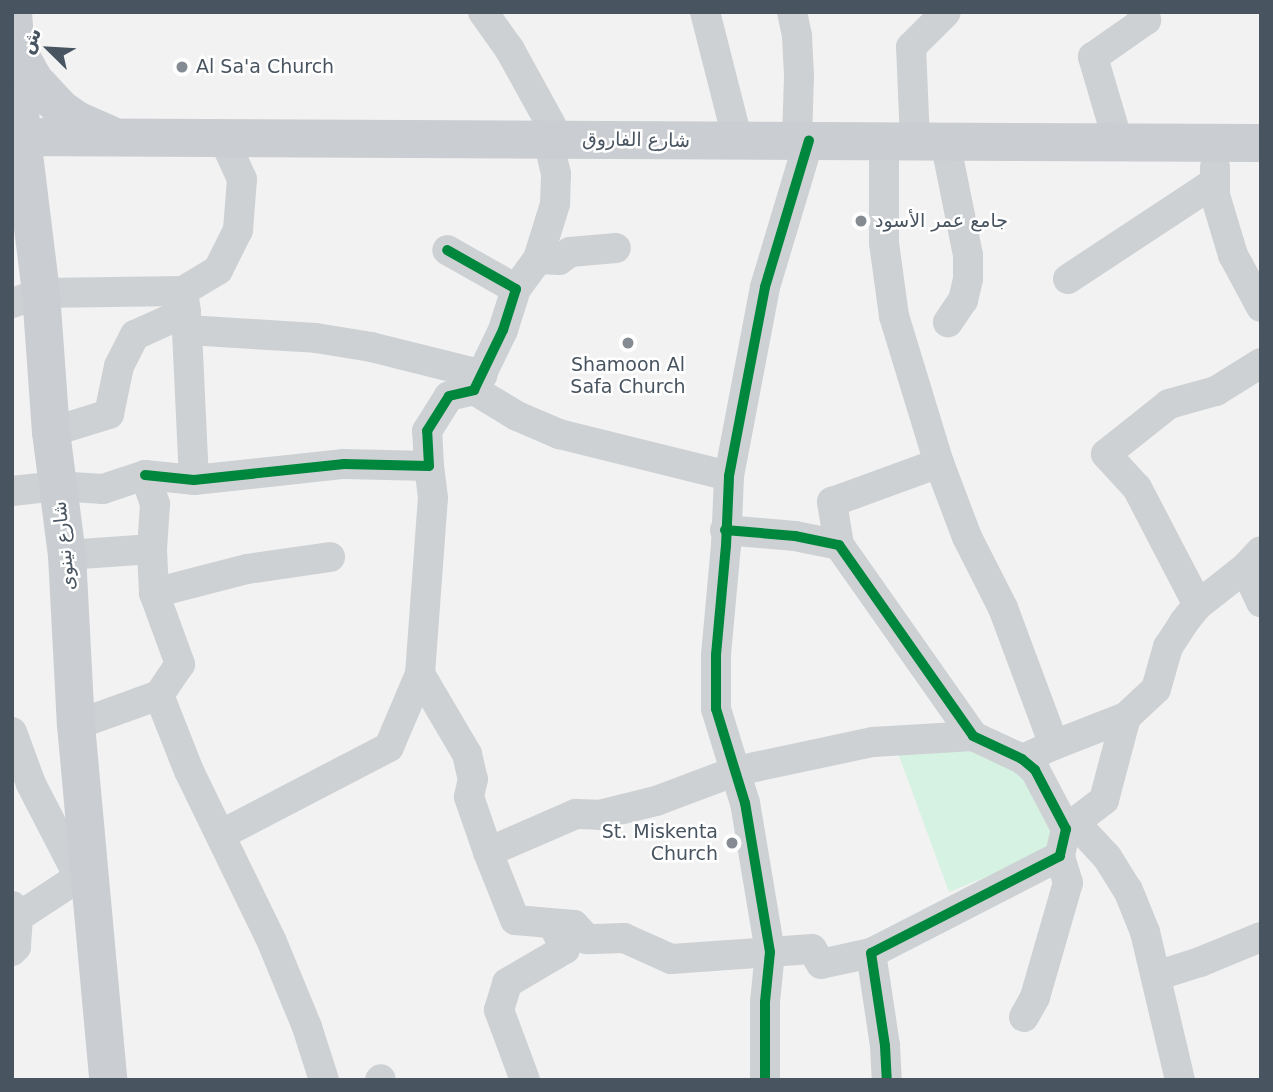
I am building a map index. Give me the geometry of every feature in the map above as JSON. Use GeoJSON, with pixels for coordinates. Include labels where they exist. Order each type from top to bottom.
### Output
{"type":"FeatureCollection","features":[{"type":"Feature","properties":{"kind":"main road"},"geometry":{"type":"LineString","coordinates":[[14,29],[24,64],[46,95],[77,120],[113,136]]}},
{"type":"Feature","properties":{"kind":"main road","name":"شارع نينوى"},"geometry":{"type":"LineString","coordinates":[[14,29],[17,138],[27,298],[51,432],[67,555],[85,880],[108,1080]]}},
{"type":"Feature","properties":{"kind":"main road","name":"شارع الفاروق"},"geometry":{"type":"LineString","coordinates":[[17,138],[222,136],[1261,143]]}},
{"type":"Feature","properties":{"kind":"street"},"geometry":{"type":"LineString","coordinates":[[222,834],[389,747],[419,674],[433,498],[427,431],[443,401],[454,393],[479,383],[503,330],[516,289],[538,259],[555,204],[553,138],[510,50],[483,12]]}},
{"type":"Feature","properties":{"kind":"street"},"geometry":{"type":"LineString","coordinates":[[705,12],[738,141]]}},
{"type":"Feature","properties":{"kind":"street"},"geometry":{"type":"LineString","coordinates":[[765,1080],[765,1002],[770,952],[745,803],[716,709],[716,655],[729,476],[765,287],[803,140],[797,36],[792,12]]}},
{"type":"Feature","properties":{"kind":"street"},"geometry":{"type":"LineString","coordinates":[[946,12],[911,47],[915,141],[884,243],[894,316],[939,463],[967,537],[1003,608],[1054,745]]}},
{"type":"Feature","properties":{"kind":"street"},"geometry":{"type":"LineString","coordinates":[[1118,142],[1093,57],[1146,20],[1142,12]]}},
{"type":"Feature","properties":{"kind":"street"},"geometry":{"type":"LineString","coordinates":[[51,432],[109,414],[120,366],[135,335],[185,311],[218,270],[238,230],[242,178],[222,136]]}},
{"type":"Feature","properties":{"kind":"street"},"geometry":{"type":"LineString","coordinates":[[915,141],[968,255],[968,279],[963,300],[948,323]]}},
{"type":"Feature","properties":{"kind":"street"},"geometry":{"type":"LineString","coordinates":[[1215,143],[1215,194],[1233,255],[1261,307]]}},
{"type":"Feature","properties":{"kind":"street"},"geometry":{"type":"LineString","coordinates":[[1068,279],[1215,182]]}},
{"type":"Feature","properties":{"kind":"street"},"geometry":{"type":"LineString","coordinates":[[538,259],[559,260],[569,252],[616,248]]}},
{"type":"Feature","properties":{"kind":"street"},"geometry":{"type":"LineString","coordinates":[[447,250],[516,289]]}},
{"type":"Feature","properties":{"kind":"street"},"geometry":{"type":"LineString","coordinates":[[27,298],[185,311],[244,331],[371,347],[479,383],[517,416],[559,434],[729,476]]}},
{"type":"Feature","properties":{"kind":"street"},"geometry":{"type":"LineString","coordinates":[[185,311],[194,480]]}},
{"type":"Feature","properties":{"kind":"street"},"geometry":{"type":"LineString","coordinates":[[1198,604],[1136,488],[1106,454],[1169,404],[1216,391],[1261,363]]}},
{"type":"Feature","properties":{"kind":"street"},"geometry":{"type":"LineString","coordinates":[[939,463],[832,502],[839,545],[972,736]]}},
{"type":"Feature","properties":{"kind":"street"},"geometry":{"type":"LineString","coordinates":[[12,491],[57,486],[103,488],[145,475],[194,480],[344,464],[429,466]]}},
{"type":"Feature","properties":{"kind":"street"},"geometry":{"type":"LineString","coordinates":[[76,725],[159,695],[180,664],[154,593],[152,549],[156,504],[145,475]]}},
{"type":"Feature","properties":{"kind":"street"},"geometry":{"type":"LineString","coordinates":[[725,530],[795,536],[839,545]]}},
{"type":"Feature","properties":{"kind":"street"},"geometry":{"type":"LineString","coordinates":[[67,555],[152,549]]}},
{"type":"Feature","properties":{"kind":"street"},"geometry":{"type":"LineString","coordinates":[[154,593],[247,569],[330,557]]}},
{"type":"Feature","properties":{"kind":"street"},"geometry":{"type":"LineString","coordinates":[[1022,760],[1126,717],[1156,689],[1168,647],[1198,604],[1253,560],[1261,603]]}},
{"type":"Feature","properties":{"kind":"street"},"geometry":{"type":"LineString","coordinates":[[419,674],[467,754],[473,779],[469,797],[516,920],[574,926],[587,939],[624,938],[671,959],[812,949],[821,964],[871,953],[1063,842],[1079,827],[1107,857],[1128,890],[1145,932],[1180,1080]]}},
{"type":"Feature","properties":{"kind":"street"},"geometry":{"type":"LineString","coordinates":[[159,695],[189,771],[222,834],[287,978],[324,1080]]}},
{"type":"Feature","properties":{"kind":"street"},"geometry":{"type":"LineString","coordinates":[[1063,842],[1104,800],[1126,717]]}},
{"type":"Feature","properties":{"kind":"street"},"geometry":{"type":"LineString","coordinates":[[12,732],[21,787],[85,880],[15,911],[16,947],[12,951]]}},
{"type":"Feature","properties":{"kind":"street"},"geometry":{"type":"LineString","coordinates":[[488,852],[576,814],[599,815],[656,801],[736,771],[873,742],[972,736],[1022,760],[1035,770],[1063,842],[1068,883],[1035,997],[1024,1017]]}},
{"type":"Feature","properties":{"kind":"street"},"geometry":{"type":"LineString","coordinates":[[525,1080],[499,1010],[507,983],[565,949],[553,924]]}},
{"type":"Feature","properties":{"kind":"street"},"geometry":{"type":"LineString","coordinates":[[1156,976],[1261,937]]}},
{"type":"Feature","properties":{"kind":"street"},"geometry":{"type":"LineString","coordinates":[[871,953],[885,1046],[887,1080]]}},
{"type":"Feature","properties":{"kind":"green space"},"geometry":{"type":"Polygon","coordinates":[[[963,740],[1006,757],[1033,790],[1046,824],[1063,846],[949,892],[895,745],[963,740]]]}},
{"type":"Feature","properties":{"kind":"cycle path"},"geometry":{"type":"LineString","coordinates":[[765,1080],[765,1002],[770,952],[745,803],[716,709],[716,655],[729,476],[765,287],[809,140]]}},
{"type":"Feature","properties":{"kind":"cycle path"},"geometry":{"type":"LineString","coordinates":[[145,475],[194,480],[344,464],[429,466],[427,431],[449,396],[474,390],[503,330],[516,289],[447,250]]}},
{"type":"Feature","properties":{"kind":"cycle path"},"geometry":{"type":"LineString","coordinates":[[725,530],[795,536],[839,545],[973,736],[1022,759],[1035,770],[1066,829],[1060,856],[871,953],[885,1046],[887,1080]]}},
{"type":"Feature","properties":{"kind":"place","name":"Al Sa'a Church"},"geometry":{"type":"Point","coordinates":[182,67]}},
{"type":"Feature","properties":{"kind":"place","name":"جامع عمر الأسود"},"geometry":{"type":"Point","coordinates":[861,221]}},
{"type":"Feature","properties":{"kind":"place","name":"Shamoon Al Safa Church"},"geometry":{"type":"Point","coordinates":[628,343]}},
{"type":"Feature","properties":{"kind":"place","name":"St. Miskenta Church"},"geometry":{"type":"Point","coordinates":[732,843]}}]}
